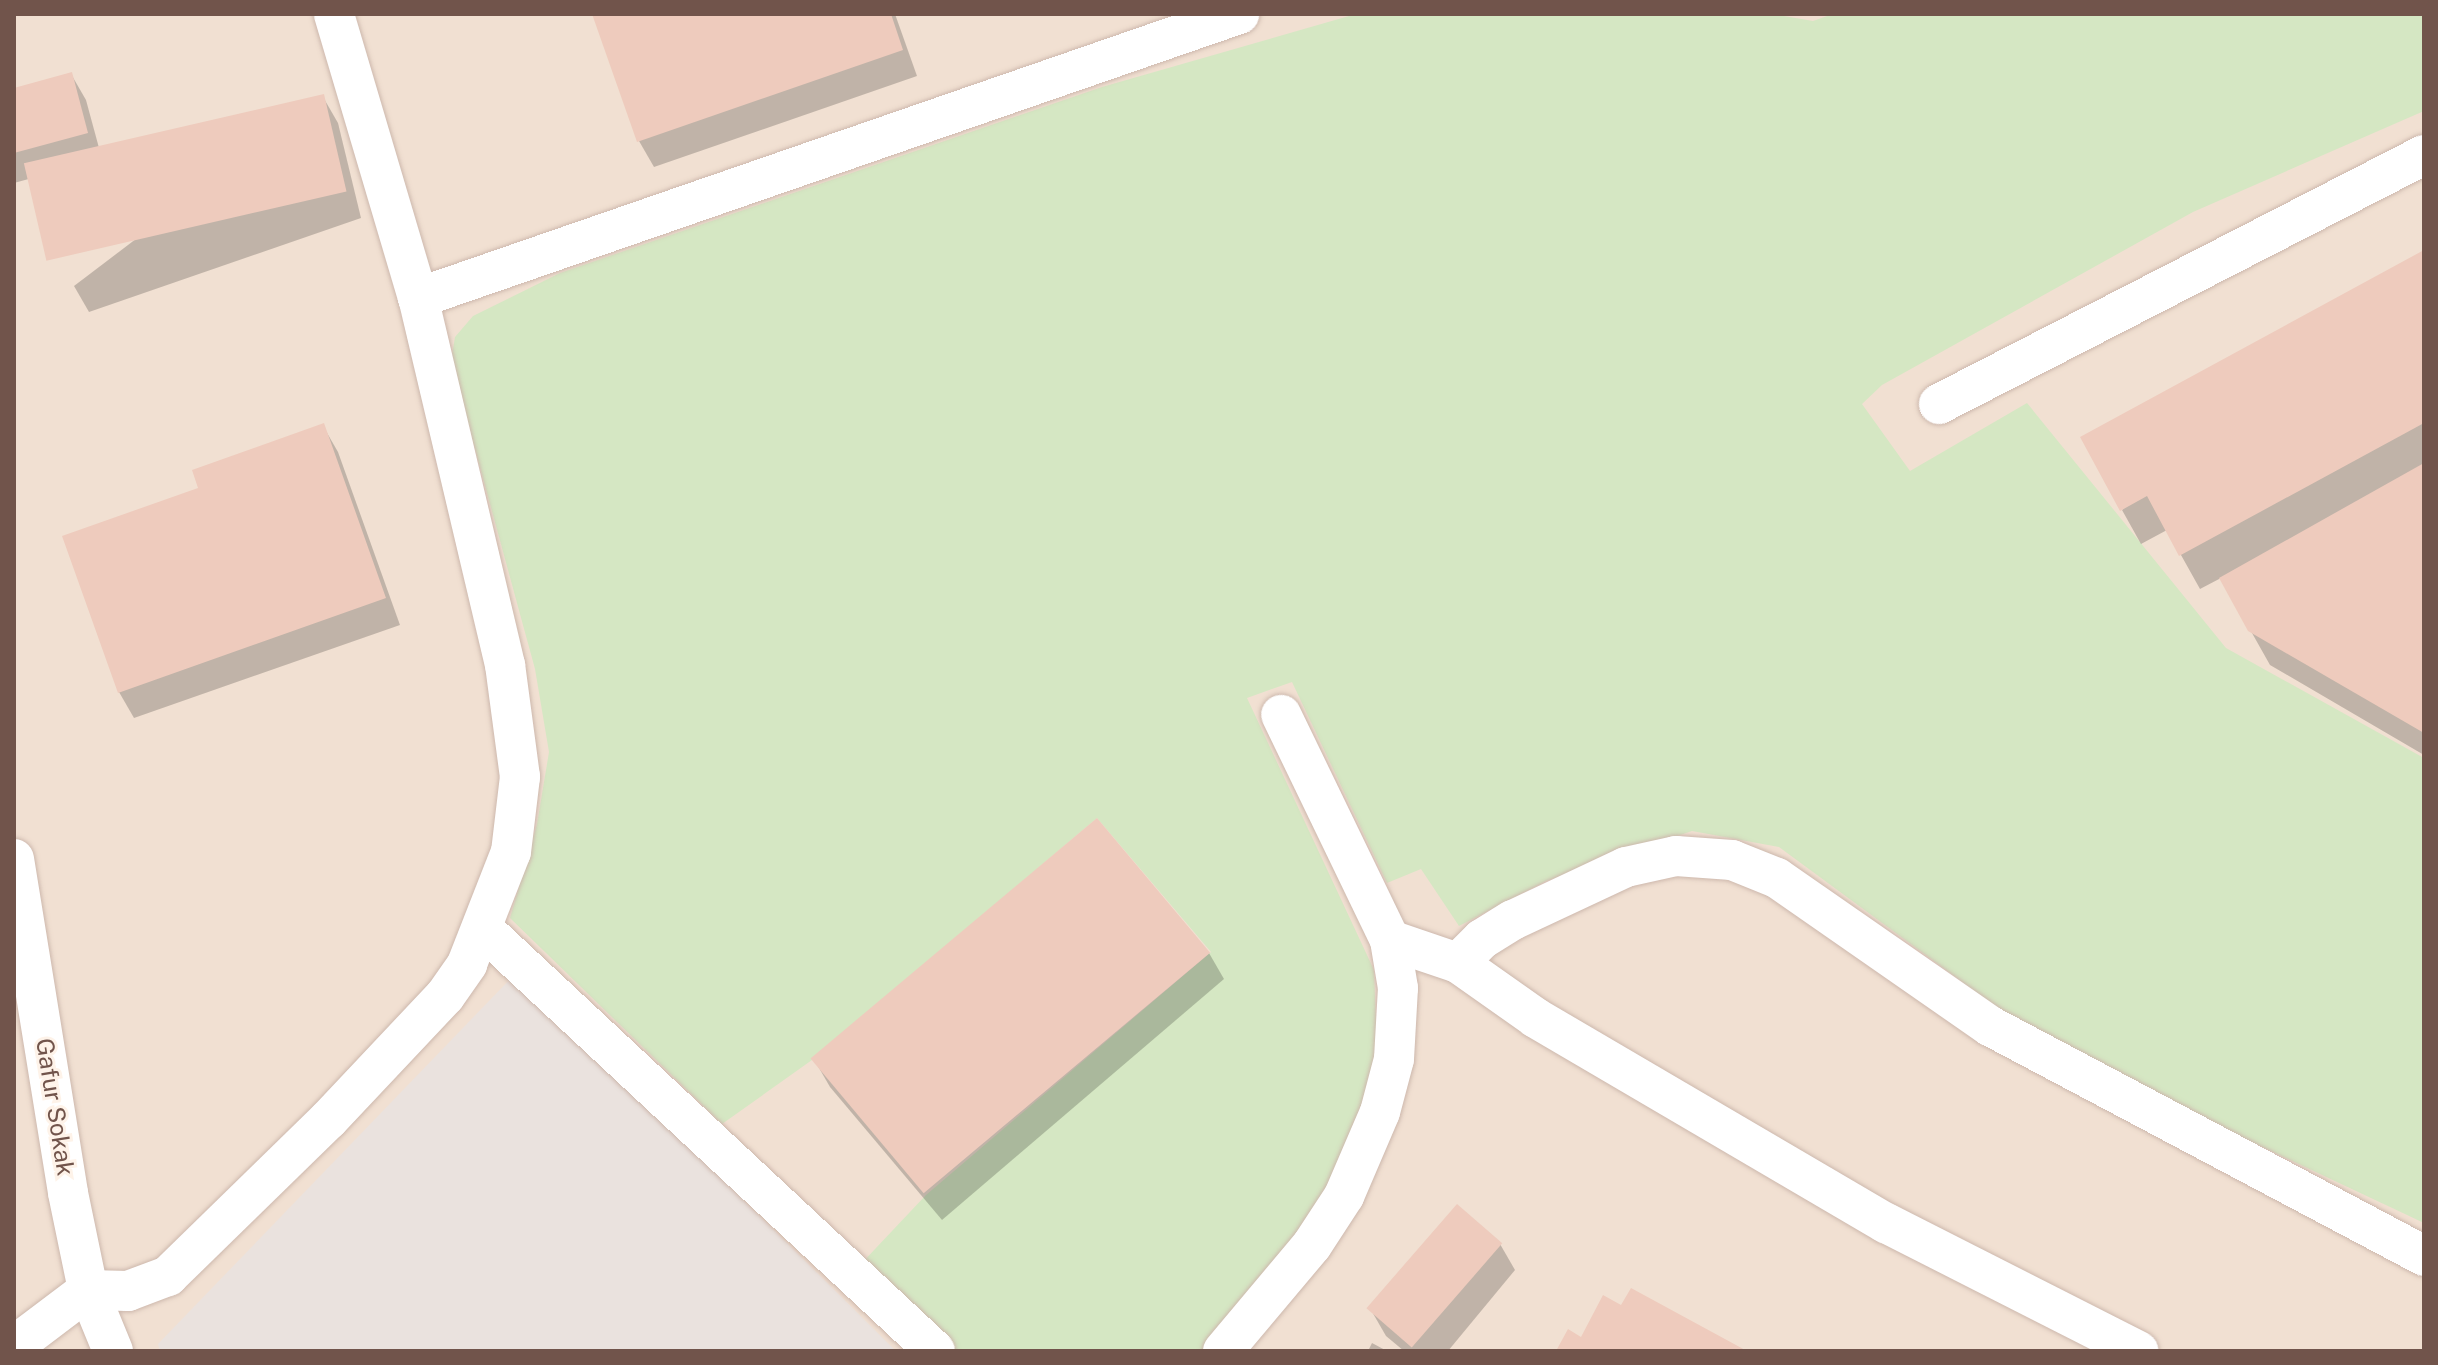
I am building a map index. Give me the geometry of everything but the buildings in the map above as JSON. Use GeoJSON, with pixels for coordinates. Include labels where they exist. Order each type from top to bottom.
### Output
{"type":"FeatureCollection","features":[{"type":"Feature","properties":{"kind":"street"},"geometry":{"type":"LineString","coordinates":[[14,1346],[88,1290],[128,1291],[168,1276],[328,1120],[445,996],[467,964],[483,929],[519,816],[515,727],[493,611],[418,298],[334,14]]}},
{"type":"Feature","properties":{"kind":"street"},"geometry":{"type":"LineString","coordinates":[[418,298],[1239,14]]}},
{"type":"Feature","properties":{"kind":"street"},"geometry":{"type":"LineString","coordinates":[[1939,404],[2424,155]]}},
{"type":"Feature","properties":{"kind":"street"},"geometry":{"type":"LineString","coordinates":[[1223,1351],[1312,1245],[1365,1151],[1394,1059],[1398,988],[1390,940],[1281,715]]}},
{"type":"Feature","properties":{"kind":"street"},"geometry":{"type":"LineString","coordinates":[[1458,963],[1482,939],[1513,920],[1626,867],[1676,856],[1732,860],[1777,878],[1990,1026],[2424,1256]]}},
{"type":"Feature","properties":{"kind":"street","name":"Gafur Sokak"},"geometry":{"type":"LineString","coordinates":[[14,859],[88,1290],[113,1351]]}},
{"type":"Feature","properties":{"kind":"street"},"geometry":{"type":"LineString","coordinates":[[483,929],[935,1351]]}},
{"type":"Feature","properties":{"kind":"street"},"geometry":{"type":"LineString","coordinates":[[1390,940],[1458,963],[1536,1018],[1886,1223],[2138,1351]]}},
{"type":"Feature","properties":{"kind":"shaded area"},"geometry":{"type":"Polygon","coordinates":[[[14,14],[2424,14],[2424,1351],[14,1351],[14,14]]]}},
{"type":"Feature","properties":{"kind":"shaded area"},"geometry":{"type":"Polygon","coordinates":[[[515,974],[896,1351],[160,1351],[158,1344],[515,974]]]}},
{"type":"Feature","properties":{"kind":"green space"},"geometry":{"type":"Polygon","coordinates":[[[1356,14],[1773,14],[1813,21],[1833,14],[2424,14],[2424,111],[2193,212],[1882,385],[1862,404],[1910,471],[2027,403],[2226,648],[2424,758],[2424,1223],[2052,1048],[1779,847],[1692,831],[1546,881],[1459,926],[1421,869],[1387,883],[1292,682],[1247,698],[1374,970],[1377,1047],[1357,1135],[1302,1239],[1213,1351],[946,1351],[859,1266],[926,1195],[1211,952],[1097,818],[812,1060],[722,1124],[510,918],[537,824],[549,752],[535,669],[451,361],[455,337],[473,316],[560,273],[1102,87],[1356,14]]]}}]}
